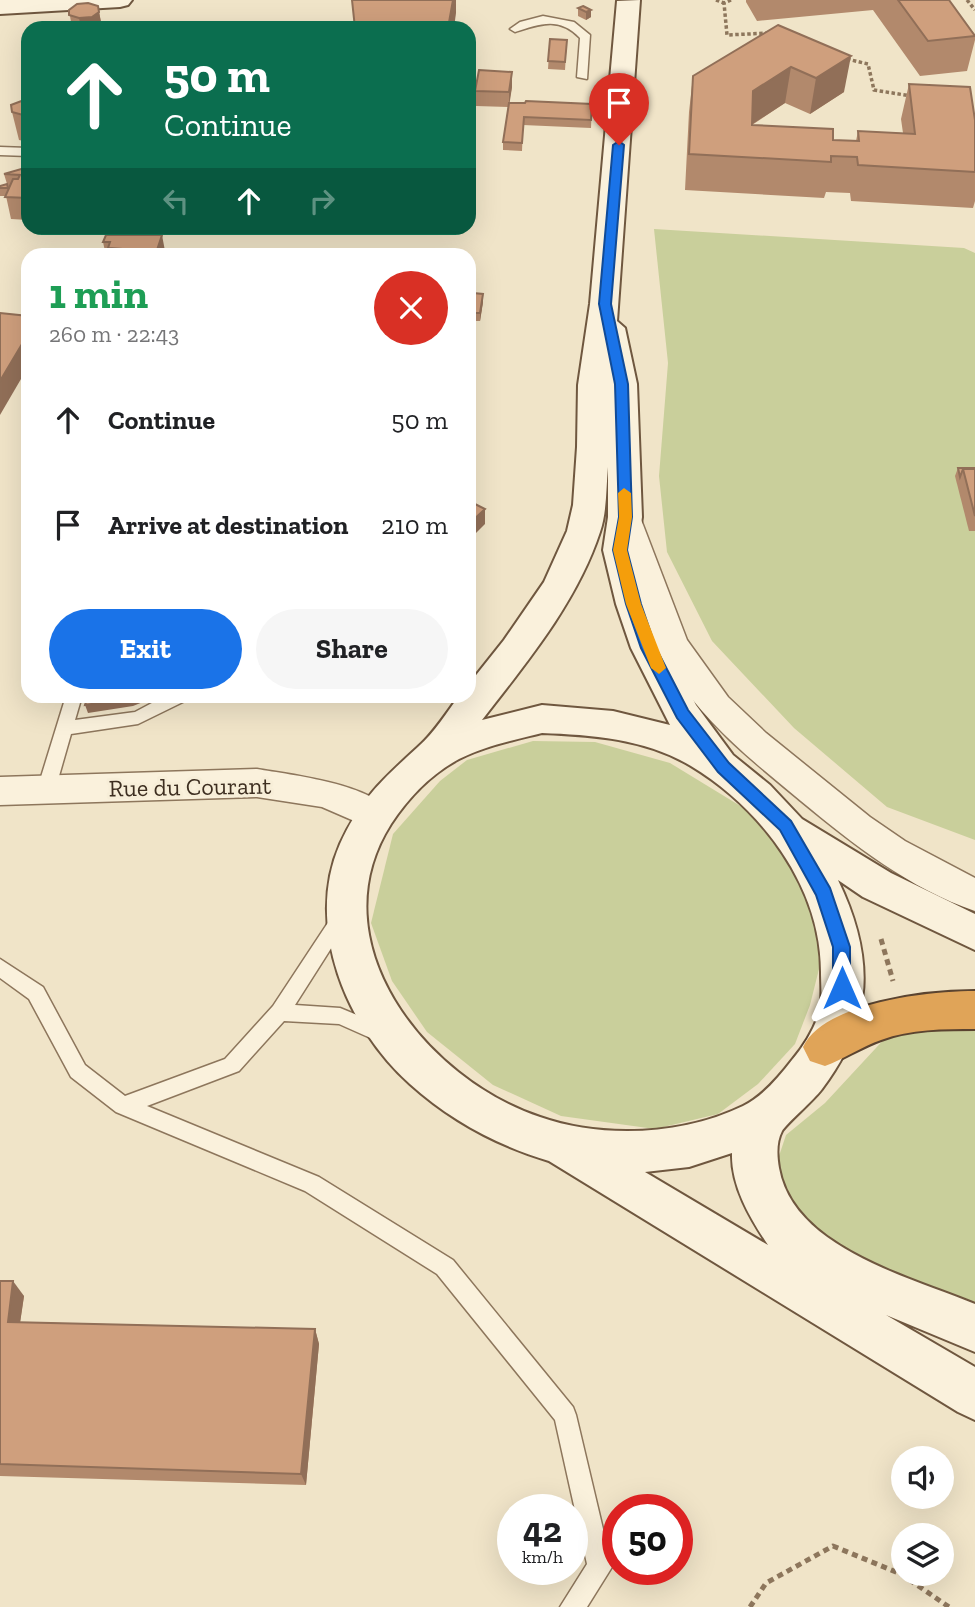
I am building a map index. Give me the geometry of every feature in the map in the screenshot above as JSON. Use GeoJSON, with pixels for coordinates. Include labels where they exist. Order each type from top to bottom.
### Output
{"type":"FeatureCollection","features":[{"type":"Feature","properties":{"kind":"highway"},"geometry":{"type":"LineString","coordinates":[[825,1046],[858,1027],[902,1014],[975,1010]]}},
{"type":"Feature","properties":{"kind":"main road"},"geometry":{"type":"LineString","coordinates":[[0,7],[120,0]]}},
{"type":"Feature","properties":{"kind":"main road"},"geometry":{"type":"LineString","coordinates":[[622,0],[653,1]]}},
{"type":"Feature","properties":{"kind":"main road"},"geometry":{"type":"LineString","coordinates":[[476,701],[517,649],[559,586],[584,531],[589,505],[593,447],[593,384],[605,304],[629,1]]}},
{"type":"Feature","properties":{"kind":"main road"},"geometry":{"type":"LineString","coordinates":[[605,304],[622,384],[625,517],[620,550],[633,604],[649,648],[682,714],[723,768],[786,826],[877,886],[975,933]]}},
{"type":"Feature","properties":{"kind":"main road"},"geometry":{"type":"LineString","coordinates":[[474,703],[432,757],[400,785],[375,816],[356,852],[346,911],[352,948],[366,990],[395,1040],[442,1085],[496,1118],[552,1142],[975,1395]]}},
{"type":"Feature","properties":{"kind":"main road"},"geometry":{"type":"LineString","coordinates":[[432,757],[491,731],[542,719],[592,720],[638,729],[670,740],[723,768]]}},
{"type":"Feature","properties":{"kind":"main road"},"geometry":{"type":"LineString","coordinates":[[552,1142],[627,1153],[667,1152],[709,1142],[763,1118],[797,1089],[825,1046],[842,1009],[842,947],[824,893],[786,826]]}},
{"type":"Feature","properties":{"kind":"main road"},"geometry":{"type":"LineString","coordinates":[[763,1118],[754,1155],[758,1179],[766,1204],[792,1240],[838,1271],[975,1328]]}},
{"type":"Feature","properties":{"kind":"street"},"geometry":{"type":"LineString","coordinates":[[625,517],[654,602],[672,643],[693,678],[726,715],[768,755],[840,814],[902,857],[975,896]]}},
{"type":"Feature","properties":{"kind":"street","name":"Rue du Courant"},"geometry":{"type":"LineString","coordinates":[[0,791],[257,783],[327,794],[375,816]]}},
{"type":"Feature","properties":{"kind":"lane"},"geometry":{"type":"LineString","coordinates":[[515,29],[542,19],[572,23],[586,37],[583,77]]}},
{"type":"Feature","properties":{"kind":"lane"},"geometry":{"type":"LineString","coordinates":[[0,151],[21,152]]}},
{"type":"Feature","properties":{"kind":"lane"},"geometry":{"type":"LineString","coordinates":[[46,790],[72,703]]}},
{"type":"Feature","properties":{"kind":"lane"},"geometry":{"type":"LineString","coordinates":[[65,728],[138,718],[167,703]]}},
{"type":"Feature","properties":{"kind":"lane"},"geometry":{"type":"LineString","coordinates":[[123,1106],[232,1065],[279,1012],[346,911]]}},
{"type":"Feature","properties":{"kind":"lane"},"geometry":{"type":"LineString","coordinates":[[0,967],[36,993],[78,1072],[123,1106],[312,1184],[445,1267],[565,1415],[600,1567],[572,1607]]}},
{"type":"Feature","properties":{"kind":"lane"},"geometry":{"type":"LineString","coordinates":[[279,1012],[340,1016],[395,1040]]}},
{"type":"Feature","properties":{"kind":"path"},"geometry":{"type":"LineString","coordinates":[[716,0],[724,3],[731,0]]}},
{"type":"Feature","properties":{"kind":"path"},"geometry":{"type":"LineString","coordinates":[[967,0],[975,10]]}},
{"type":"Feature","properties":{"kind":"path"},"geometry":{"type":"LineString","coordinates":[[724,3],[727,35],[775,34]]}},
{"type":"Feature","properties":{"kind":"path"},"geometry":{"type":"LineString","coordinates":[[842,58],[868,64],[874,90],[911,96]]}},
{"type":"Feature","properties":{"kind":"path"},"geometry":{"type":"LineString","coordinates":[[750,1607],[766,1583],[833,1546],[901,1574],[949,1607]]}},
{"type":"Feature","properties":{"kind":"green space"},"geometry":{"type":"Polygon","coordinates":[[[654,229],[964,248],[975,253],[975,840],[887,807],[794,728],[712,641],[667,552],[659,476],[668,363],[654,229]]]}},
{"type":"Feature","properties":{"kind":"green space"},"geometry":{"type":"Polygon","coordinates":[[[533,741],[595,742],[670,763],[747,810],[786,859],[809,905],[822,957],[810,1005],[795,1044],[758,1084],[718,1114],[655,1129],[561,1116],[493,1085],[427,1032],[392,981],[371,923],[393,834],[440,781],[467,760],[533,741]]]}},
{"type":"Feature","properties":{"kind":"green space"},"geometry":{"type":"Polygon","coordinates":[[[975,1027],[975,1309],[838,1258],[796,1223],[775,1168],[786,1135],[825,1103],[888,1035],[975,1027]]]}},
{"type":"Feature","properties":{"kind":"building"},"geometry":{"type":"Polygon","coordinates":[[[352,0],[453,0],[449,21],[354,21],[352,0]]]}},
{"type":"Feature","properties":{"kind":"building"},"geometry":{"type":"Polygon","coordinates":[[[898,0],[949,0],[975,36],[928,41],[898,0]]]}},
{"type":"Feature","properties":{"kind":"building"},"geometry":{"type":"Polygon","coordinates":[[[77,4],[98,6],[99,12],[92,17],[79,18],[69,15],[69,10],[77,4]]]}},
{"type":"Feature","properties":{"kind":"building"},"geometry":{"type":"Polygon","coordinates":[[[583,6],[591,10],[586,12],[578,8],[583,6]]]}},
{"type":"Feature","properties":{"kind":"building"},"geometry":{"type":"Polygon","coordinates":[[[778,25],[851,56],[816,78],[791,67],[753,91],[752,125],[833,129],[833,140],[859,141],[858,131],[915,134],[909,84],[970,87],[975,120],[975,172],[858,165],[857,157],[831,156],[831,162],[689,154],[693,76],[778,25]]]}},
{"type":"Feature","properties":{"kind":"building"},"geometry":{"type":"Polygon","coordinates":[[[550,39],[567,40],[565,62],[548,61],[550,39]]]}},
{"type":"Feature","properties":{"kind":"building"},"geometry":{"type":"Polygon","coordinates":[[[479,70],[512,72],[509,92],[476,91],[479,70]]]}},
{"type":"Feature","properties":{"kind":"building"},"geometry":{"type":"Polygon","coordinates":[[[21,101],[21,114],[12,112],[11,105],[21,101]]]}},
{"type":"Feature","properties":{"kind":"building"},"geometry":{"type":"Polygon","coordinates":[[[526,101],[592,104],[591,120],[524,117],[522,143],[503,142],[509,103],[526,101]]]}},
{"type":"Feature","properties":{"kind":"building"},"geometry":{"type":"Polygon","coordinates":[[[21,169],[21,198],[5,197],[13,179],[18,179],[20,175],[4,174],[21,169]]]}},
{"type":"Feature","properties":{"kind":"building"},"geometry":{"type":"Polygon","coordinates":[[[106,235],[162,235],[158,248],[108,248],[110,242],[103,242],[106,235]]]}},
{"type":"Feature","properties":{"kind":"building"},"geometry":{"type":"Polygon","coordinates":[[[476,293],[483,294],[480,313],[476,313],[476,293]]]}},
{"type":"Feature","properties":{"kind":"building"},"geometry":{"type":"Polygon","coordinates":[[[0,313],[21,315],[21,346],[0,381],[0,313]]]}},
{"type":"Feature","properties":{"kind":"building"},"geometry":{"type":"Polygon","coordinates":[[[958,468],[975,469],[963,469],[960,477],[958,468]]]}},
{"type":"Feature","properties":{"kind":"building"},"geometry":{"type":"Polygon","coordinates":[[[963,469],[975,469],[975,516],[963,469]]]}},
{"type":"Feature","properties":{"kind":"building"},"geometry":{"type":"Polygon","coordinates":[[[476,504],[485,509],[476,517],[476,504]]]}},
{"type":"Feature","properties":{"kind":"building"},"geometry":{"type":"Polygon","coordinates":[[[0,1281],[13,1281],[8,1322],[315,1329],[301,1474],[0,1464],[0,1281]]]}},
{"type":"Feature","properties":{"kind":"slow traffic"},"geometry":{"type":"LineString","coordinates":[[624,493],[625,517],[620,550],[633,604],[659,668]]}},
{"type":"Feature","properties":{"kind":"route"},"geometry":{"type":"LineString","coordinates":[[619,145],[605,304],[622,384],[625,517],[620,550],[633,604],[649,648],[682,714],[723,768],[786,826],[824,893],[842,947],[842,988]]}}]}
